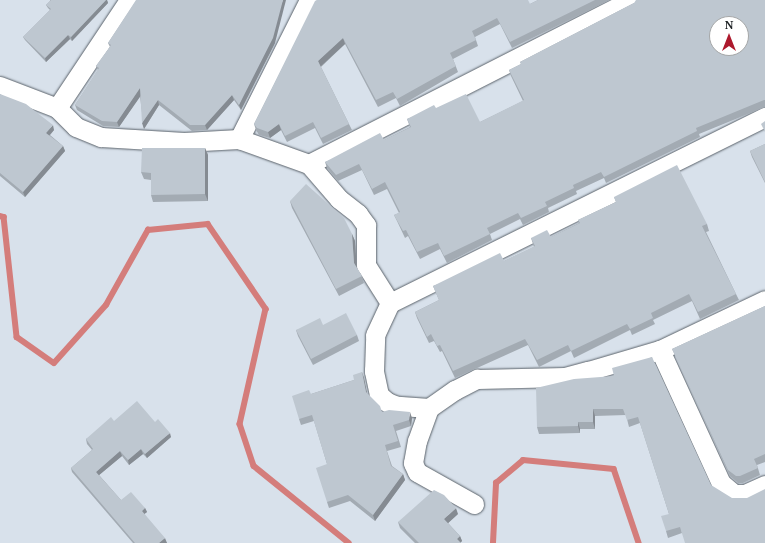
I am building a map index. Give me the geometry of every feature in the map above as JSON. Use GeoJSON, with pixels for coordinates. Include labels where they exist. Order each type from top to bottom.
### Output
{"type":"FeatureCollection","features":[{"type":"Feature","properties":{"kind":"street"},"geometry":{"type":"LineString","coordinates":[[57,108],[129,0]]}},
{"type":"Feature","properties":{"kind":"street"},"geometry":{"type":"LineString","coordinates":[[239,139],[309,0]]}},
{"type":"Feature","properties":{"kind":"street"},"geometry":{"type":"LineString","coordinates":[[309,164],[631,0]]}},
{"type":"Feature","properties":{"kind":"street"},"geometry":{"type":"LineString","coordinates":[[0,86],[57,108],[76,127],[101,137],[184,142],[239,139],[309,164],[339,199],[366,225],[366,265],[390,303]]}},
{"type":"Feature","properties":{"kind":"street"},"geometry":{"type":"LineString","coordinates":[[429,408],[397,406],[387,402],[379,395],[374,371],[375,335],[390,303],[765,116]]}},
{"type":"Feature","properties":{"kind":"street"},"geometry":{"type":"LineString","coordinates":[[474,504],[417,472],[413,456],[429,408],[455,390],[477,379],[565,377],[660,350],[765,300]]}},
{"type":"Feature","properties":{"kind":"street"},"geometry":{"type":"LineString","coordinates":[[660,350],[721,484],[734,494],[745,494],[765,485]]}},
{"type":"Feature","properties":{"kind":"building"},"geometry":{"type":"Polygon","coordinates":[[[51,0],[106,0],[71,37],[68,35],[45,58],[23,37],[51,9],[46,5],[51,0]]]}},
{"type":"Feature","properties":{"kind":"building"},"geometry":{"type":"Polygon","coordinates":[[[136,0],[283,0],[273,38],[239,105],[232,95],[205,125],[190,125],[158,100],[142,123],[140,88],[117,122],[102,121],[75,105],[99,68],[96,66],[111,45],[108,43],[136,0]]]}},
{"type":"Feature","properties":{"kind":"building"},"geometry":{"type":"Polygon","coordinates":[[[528,0],[530,4],[538,0],[595,0],[510,42],[497,18],[472,31],[476,40],[450,53],[456,66],[397,99],[393,92],[376,100],[343,38],[318,61],[349,124],[321,138],[313,122],[285,136],[279,124],[268,132],[257,128],[254,124],[315,1],[528,0]]]}},
{"type":"Feature","properties":{"kind":"building"},"geometry":{"type":"Polygon","coordinates":[[[636,0],[765,0],[765,100],[696,128],[697,131],[604,177],[601,172],[573,185],[574,188],[545,202],[547,206],[521,218],[518,213],[487,228],[490,234],[444,256],[438,243],[417,252],[406,230],[403,231],[394,215],[400,212],[385,182],[372,189],[359,164],[336,175],[325,162],[380,133],[384,140],[411,127],[407,119],[434,105],[436,108],[466,94],[480,122],[524,100],[509,70],[521,64],[520,62],[634,3],[636,0]]]}},
{"type":"Feature","properties":{"kind":"building"},"geometry":{"type":"Polygon","coordinates":[[[0,94],[26,104],[53,125],[46,133],[63,146],[23,192],[0,173],[0,94]]]}},
{"type":"Feature","properties":{"kind":"building"},"geometry":{"type":"Polygon","coordinates":[[[765,121],[765,132],[761,124],[765,121]]]}},
{"type":"Feature","properties":{"kind":"building"},"geometry":{"type":"Polygon","coordinates":[[[765,144],[765,182],[750,151],[765,144]]]}},
{"type":"Feature","properties":{"kind":"building"},"geometry":{"type":"Polygon","coordinates":[[[142,148],[205,148],[205,194],[151,195],[151,173],[141,172],[142,148]]]}},
{"type":"Feature","properties":{"kind":"building"},"geometry":{"type":"Polygon","coordinates":[[[677,165],[707,224],[702,226],[736,294],[698,312],[689,294],[651,313],[653,318],[630,329],[627,324],[571,351],[568,345],[537,360],[525,339],[453,371],[440,345],[437,346],[431,334],[427,337],[415,312],[439,300],[433,286],[500,253],[504,261],[535,246],[531,238],[547,230],[551,237],[580,223],[578,220],[616,202],[614,197],[677,165]]]}},
{"type":"Feature","properties":{"kind":"building"},"geometry":{"type":"Polygon","coordinates":[[[306,184],[344,218],[352,234],[354,263],[362,276],[336,289],[290,201],[306,184]]]}},
{"type":"Feature","properties":{"kind":"building"},"geometry":{"type":"Polygon","coordinates":[[[765,306],[765,454],[754,459],[758,468],[740,476],[736,476],[728,470],[672,349],[765,306]]]}},
{"type":"Feature","properties":{"kind":"building"},"geometry":{"type":"Polygon","coordinates":[[[346,313],[357,335],[311,359],[296,330],[320,318],[323,325],[346,313]]]}},
{"type":"Feature","properties":{"kind":"building"},"geometry":{"type":"Polygon","coordinates":[[[652,357],[711,485],[732,498],[747,498],[765,489],[765,543],[685,543],[680,527],[666,531],[661,516],[669,514],[638,417],[627,420],[623,409],[593,409],[593,422],[578,422],[578,426],[537,427],[536,388],[574,379],[614,376],[612,368],[652,357]]]}},
{"type":"Feature","properties":{"kind":"building"},"geometry":{"type":"Polygon","coordinates":[[[362,372],[366,392],[380,406],[382,412],[389,410],[410,412],[409,420],[393,425],[398,441],[385,445],[391,466],[403,474],[373,515],[348,495],[327,502],[316,468],[327,464],[312,415],[299,419],[292,396],[309,390],[311,394],[354,380],[353,375],[362,372]]]}},
{"type":"Feature","properties":{"kind":"building"},"geometry":{"type":"Polygon","coordinates":[[[137,401],[155,422],[158,419],[170,433],[145,454],[141,449],[128,460],[120,451],[96,472],[121,500],[131,492],[145,508],[142,511],[165,538],[159,543],[135,543],[71,468],[93,449],[86,439],[111,417],[114,421],[137,401]]]}},
{"type":"Feature","properties":{"kind":"building"},"geometry":{"type":"Polygon","coordinates":[[[434,490],[444,495],[456,508],[444,519],[460,536],[457,539],[461,543],[419,543],[398,522],[434,490]]]}},
{"type":"Feature","properties":{"kind":"waterway"},"geometry":{"type":"LineString","coordinates":[[0,216],[4,217],[17,337],[54,363],[106,305],[148,230],[208,224],[266,309],[240,424],[254,466],[349,543]]}},
{"type":"Feature","properties":{"kind":"waterway"},"geometry":{"type":"LineString","coordinates":[[493,543],[496,483],[523,460],[614,469],[639,543]]}}]}
